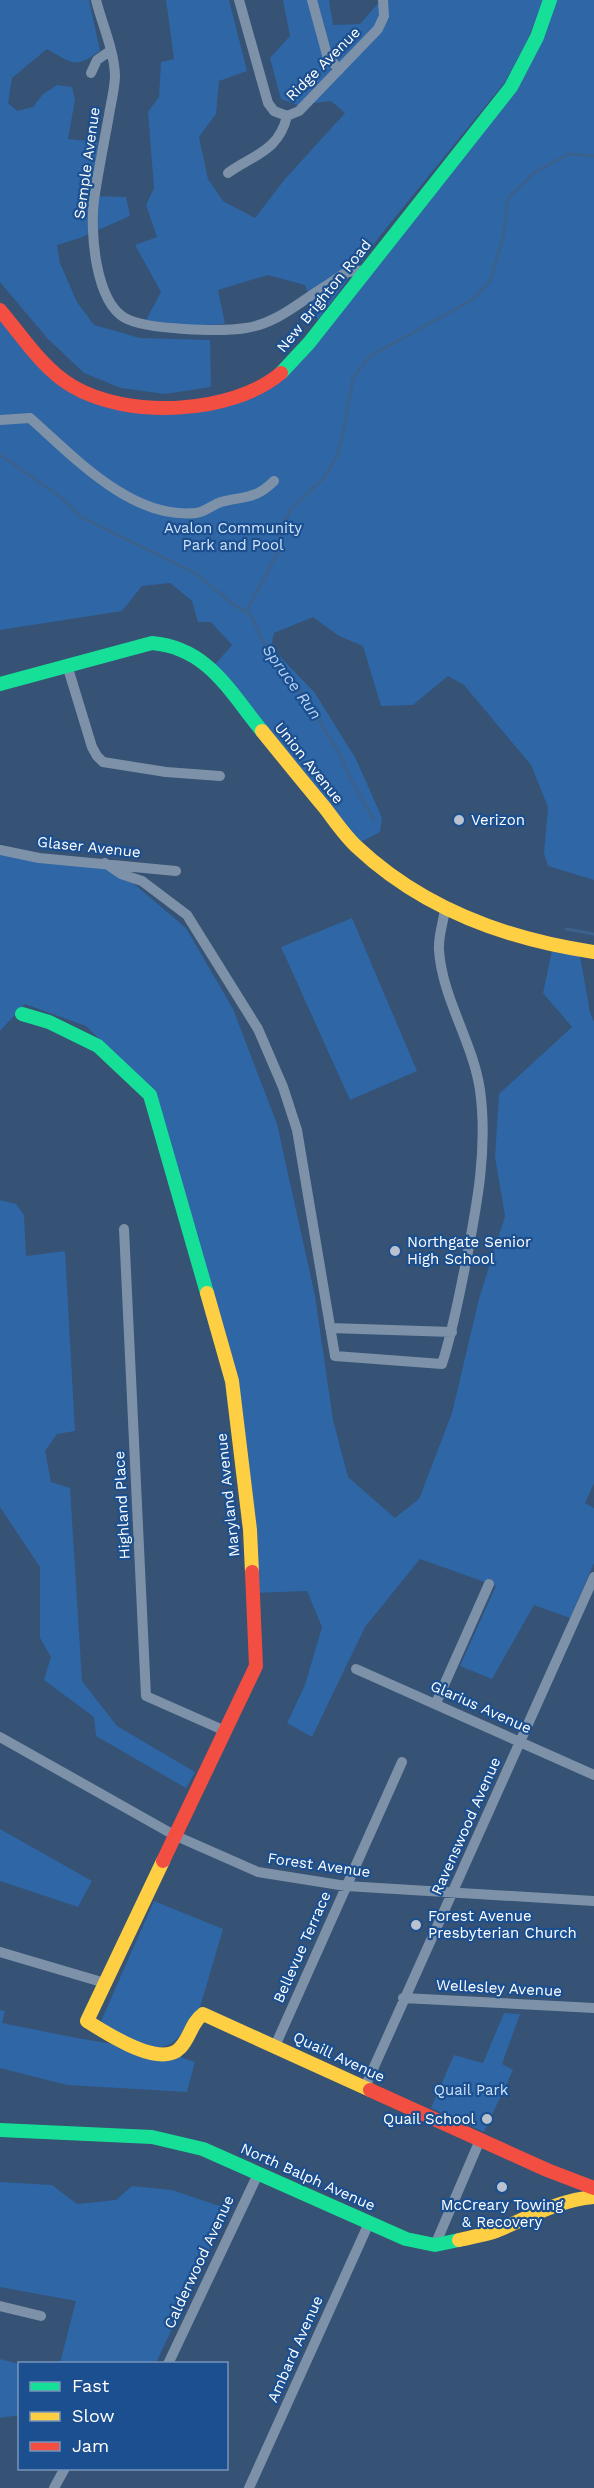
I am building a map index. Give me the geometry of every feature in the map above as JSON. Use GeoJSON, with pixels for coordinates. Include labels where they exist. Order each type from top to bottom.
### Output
{"type":"FeatureCollection","features":[{"type":"Feature","properties":{"kind":"street","name":"Semple Avenue"},"geometry":{"type":"LineString","coordinates":[[96,0],[115,75],[93,202],[92,230],[95,256],[112,306],[123,317],[138,324],[225,330],[248,328],[274,321],[302,299],[347,272],[366,270]]}},
{"type":"Feature","properties":{"kind":"street"},"geometry":{"type":"LineString","coordinates":[[239,0],[268,103],[274,111],[286,116]]}},
{"type":"Feature","properties":{"kind":"street"},"geometry":{"type":"LineString","coordinates":[[312,0],[327,56],[339,70]]}},
{"type":"Feature","properties":{"kind":"street","name":"Ridge Avenue"},"geometry":{"type":"LineString","coordinates":[[228,173],[264,152],[284,129],[286,116],[299,111],[378,29],[384,16],[383,0]]}},
{"type":"Feature","properties":{"kind":"street","name":"New Brighton Road"},"geometry":{"type":"LineString","coordinates":[[0,310],[46,363],[71,386],[99,399],[125,406],[187,405],[242,395],[267,383],[309,343],[511,87],[537,37],[550,0]]}},
{"type":"Feature","properties":{"kind":"street"},"geometry":{"type":"LineString","coordinates":[[91,73],[97,60],[110,51]]}},
{"type":"Feature","properties":{"kind":"street"},"geometry":{"type":"LineString","coordinates":[[0,420],[30,418],[87,469],[114,488],[145,504],[171,512],[199,513],[219,502],[255,496],[264,491],[274,480]]}},
{"type":"Feature","properties":{"kind":"street","name":"Union Avenue"},"geometry":{"type":"LineString","coordinates":[[0,684],[152,643],[170,644],[194,653],[211,669],[355,845],[375,864],[402,884],[445,910],[485,928],[553,946],[594,952]]}},
{"type":"Feature","properties":{"kind":"street"},"geometry":{"type":"LineString","coordinates":[[67,665],[92,747],[103,762],[164,772],[220,776]]}},
{"type":"Feature","properties":{"kind":"street","name":"Glaser Avenue"},"geometry":{"type":"LineString","coordinates":[[0,849],[39,858],[176,871]]}},
{"type":"Feature","properties":{"kind":"street"},"geometry":{"type":"LineString","coordinates":[[105,863],[120,874],[142,881],[187,915],[258,1029],[283,1087],[297,1130],[335,1356],[442,1364],[452,1332],[478,1201],[483,1142],[480,1090],[471,1052],[442,970],[439,949],[445,910]]}},
{"type":"Feature","properties":{"kind":"street","name":"Maryland Avenue"},"geometry":{"type":"LineString","coordinates":[[22,1014],[49,1022],[98,1046],[150,1095],[229,1369],[250,1530],[255,1666],[87,2021]]}},
{"type":"Feature","properties":{"kind":"street","name":"Highland Place"},"geometry":{"type":"LineString","coordinates":[[124,1229],[146,1696],[223,1730]]}},
{"type":"Feature","properties":{"kind":"street"},"geometry":{"type":"LineString","coordinates":[[330,1328],[452,1332]]}},
{"type":"Feature","properties":{"kind":"street","name":"Ravenswood Avenue"},"geometry":{"type":"LineString","coordinates":[[365,2086],[594,1577]]}},
{"type":"Feature","properties":{"kind":"street"},"geometry":{"type":"LineString","coordinates":[[436,1703],[489,1584]]}},
{"type":"Feature","properties":{"kind":"street","name":"Glarius Avenue"},"geometry":{"type":"LineString","coordinates":[[356,1669],[594,1775]]}},
{"type":"Feature","properties":{"kind":"street","name":"Forest Avenue"},"geometry":{"type":"LineString","coordinates":[[0,1737],[174,1835],[258,1872],[346,1886],[594,1901]]}},
{"type":"Feature","properties":{"kind":"street","name":"Bellevue Terrace"},"geometry":{"type":"LineString","coordinates":[[275,2046],[402,1762]]}},
{"type":"Feature","properties":{"kind":"street"},"geometry":{"type":"LineString","coordinates":[[0,1952],[105,1983]]}},
{"type":"Feature","properties":{"kind":"street","name":"Wellesley Avenue"},"geometry":{"type":"LineString","coordinates":[[403,1998],[594,2008]]}},
{"type":"Feature","properties":{"kind":"street","name":"Quaill Avenue"},"geometry":{"type":"LineString","coordinates":[[87,2021],[114,2038],[148,2052],[167,2055],[173,2054],[183,2044],[196,2021],[203,2014],[480,2140],[594,2188]]}},
{"type":"Feature","properties":{"kind":"street","name":"North Balph Avenue"},"geometry":{"type":"LineString","coordinates":[[0,2130],[152,2137],[203,2149],[406,2239],[435,2245],[493,2232],[552,2206],[580,2198],[594,2197]]}},
{"type":"Feature","properties":{"kind":"street"},"geometry":{"type":"LineString","coordinates":[[435,2245],[480,2140]]}},
{"type":"Feature","properties":{"kind":"street","name":"Calderwood Avenue"},"geometry":{"type":"LineString","coordinates":[[169,2362],[258,2174]]}},
{"type":"Feature","properties":{"kind":"street","name":"Ambard Avenue"},"geometry":{"type":"LineString","coordinates":[[249,2488],[369,2223]]}},
{"type":"Feature","properties":{"kind":"street"},"geometry":{"type":"LineString","coordinates":[[0,2306],[40,2316]]}},
{"type":"Feature","properties":{"kind":"street"},"geometry":{"type":"LineString","coordinates":[[54,2488],[64,2470]]}},
{"type":"Feature","properties":{"kind":"green space"},"geometry":{"type":"Polygon","coordinates":[[[0,0],[89,0],[100,51],[85,60],[74,62],[47,49],[12,78],[8,103],[17,111],[33,107],[43,94],[57,85],[72,87],[75,100],[68,139],[98,142],[92,196],[126,197],[130,216],[80,238],[57,245],[60,263],[77,302],[94,325],[140,338],[210,340],[211,387],[165,394],[121,388],[84,373],[47,338],[0,282],[0,0]]]}},
{"type":"Feature","properties":{"kind":"green space"},"geometry":{"type":"Polygon","coordinates":[[[166,0],[229,0],[247,71],[219,81],[216,114],[199,137],[208,179],[223,201],[255,218],[285,179],[345,113],[331,101],[297,105],[281,99],[270,58],[290,36],[283,0],[329,0],[333,25],[360,24],[381,0],[543,0],[528,39],[505,82],[379,237],[318,320],[305,285],[268,275],[218,290],[225,324],[188,326],[146,320],[161,292],[135,245],[157,237],[146,205],[154,188],[148,112],[159,97],[161,62],[174,59],[166,0]]]}},
{"type":"Feature","properties":{"kind":"green space","name":"Avalon Community Park and Pool"},"geometry":{"type":"Polygon","coordinates":[[[550,0],[594,0],[594,880],[548,866],[544,853],[548,807],[531,765],[464,685],[448,676],[413,705],[381,706],[363,646],[339,636],[313,617],[274,633],[271,647],[315,693],[356,759],[382,818],[380,832],[355,845],[211,669],[232,645],[211,622],[198,622],[192,601],[170,583],[142,586],[122,611],[0,630],[0,310],[71,386],[167,407],[267,383],[511,87],[550,0]]]}},
{"type":"Feature","properties":{"kind":"green space"},"geometry":{"type":"Polygon","coordinates":[[[0,850],[105,863],[133,883],[186,928],[233,1009],[277,1124],[315,1296],[333,1420],[348,1477],[395,1518],[419,1499],[452,1413],[479,1299],[505,1216],[495,1157],[499,1094],[572,1027],[543,993],[553,946],[579,950],[590,1012],[594,1022],[594,1483],[585,1503],[594,1508],[594,1563],[570,1618],[534,1605],[492,1679],[460,1666],[496,1586],[420,1559],[365,1627],[312,1737],[287,1723],[305,1685],[322,1627],[307,1591],[253,1593],[232,1381],[151,1089],[86,1026],[25,1004],[0,1031],[0,850]]]}},
{"type":"Feature","properties":{"kind":"green space"},"geometry":{"type":"Polygon","coordinates":[[[352,918],[417,1071],[350,1100],[281,947],[352,918]]]}},
{"type":"Feature","properties":{"kind":"green space"},"geometry":{"type":"Polygon","coordinates":[[[0,1200],[16,1204],[24,1215],[26,1256],[65,1251],[75,1431],[57,1434],[45,1451],[51,1482],[70,1488],[82,1681],[117,1726],[195,1772],[186,1788],[96,1736],[94,1717],[44,1680],[51,1657],[40,1638],[40,1567],[0,1507],[0,1200]]]}},
{"type":"Feature","properties":{"kind":"green space"},"geometry":{"type":"Polygon","coordinates":[[[0,1829],[92,1881],[78,1907],[0,1881],[0,1829]]]}},
{"type":"Feature","properties":{"kind":"green space"},"geometry":{"type":"Polygon","coordinates":[[[154,1901],[223,1929],[196,2021],[172,2043],[152,2048],[134,2043],[101,2021],[154,1901]]]}},
{"type":"Feature","properties":{"kind":"green space"},"geometry":{"type":"Polygon","coordinates":[[[0,2010],[5,2011],[2,2023],[171,2054],[195,2062],[187,2092],[67,2085],[0,2068],[0,2010]]]}},
{"type":"Feature","properties":{"kind":"green space","name":"Quail Park"},"geometry":{"type":"Polygon","coordinates":[[[504,2013],[520,2014],[502,2064],[513,2070],[484,2132],[431,2108],[454,2055],[483,2063],[504,2013]]]}},
{"type":"Feature","properties":{"kind":"green space"},"geometry":{"type":"Polygon","coordinates":[[[0,2182],[52,2185],[77,2204],[116,2200],[132,2186],[172,2190],[228,2209],[156,2362],[60,2362],[76,2301],[0,2287],[0,2182]]]}},
{"type":"Feature","properties":{"kind":"green space"},"geometry":{"type":"Polygon","coordinates":[[[0,2359],[18,2364],[18,2415],[0,2418],[0,2359]]]}},
{"type":"Feature","properties":{"kind":"waterway"},"geometry":{"type":"LineString","coordinates":[[246,612],[277,554],[282,528],[291,509],[324,478],[337,456],[353,378],[370,356],[472,300],[490,281],[503,237],[508,198],[535,172],[569,154],[594,156]]}},
{"type":"Feature","properties":{"kind":"waterway","name":"Spruce Run"},"geometry":{"type":"LineString","coordinates":[[0,455],[58,495],[81,517],[195,573],[234,605],[249,614],[265,647],[280,662],[316,712],[374,820]]}},
{"type":"Feature","properties":{"kind":"waterway","name":"Spruce Run"},"geometry":{"type":"LineString","coordinates":[[566,929],[594,934]]}},
{"type":"Feature","properties":{"kind":"traffic: fast"},"geometry":{"type":"LineString","coordinates":[[281,373],[309,343],[511,87],[537,37],[550,0]]}},
{"type":"Feature","properties":{"kind":"traffic: fast"},"geometry":{"type":"LineString","coordinates":[[0,684],[152,643],[188,653],[203,662],[216,674],[262,731]]}},
{"type":"Feature","properties":{"kind":"traffic: fast"},"geometry":{"type":"LineString","coordinates":[[22,1014],[49,1022],[98,1046],[150,1095],[207,1293]]}},
{"type":"Feature","properties":{"kind":"traffic: fast"},"geometry":{"type":"LineString","coordinates":[[0,2130],[152,2137],[203,2149],[406,2239],[435,2245],[459,2240]]}},
{"type":"Feature","properties":{"kind":"traffic: slow"},"geometry":{"type":"LineString","coordinates":[[262,731],[353,843],[382,869],[409,888],[467,918],[497,929],[529,939],[594,952]]}},
{"type":"Feature","properties":{"kind":"traffic: slow"},"geometry":{"type":"LineString","coordinates":[[207,1293],[232,1381],[250,1530],[252,1572]]}},
{"type":"Feature","properties":{"kind":"traffic: slow"},"geometry":{"type":"LineString","coordinates":[[163,1861],[87,2021],[133,2047],[160,2054],[171,2053],[180,2048],[203,2014],[370,2090]]}},
{"type":"Feature","properties":{"kind":"traffic: slow"},"geometry":{"type":"LineString","coordinates":[[459,2240],[496,2231],[568,2202],[594,2197]]}},
{"type":"Feature","properties":{"kind":"traffic: jam"},"geometry":{"type":"LineString","coordinates":[[0,310],[33,351],[61,379],[95,397],[121,404],[178,408],[207,404],[235,397],[260,387],[281,373]]}},
{"type":"Feature","properties":{"kind":"traffic: jam"},"geometry":{"type":"LineString","coordinates":[[163,1861],[256,1666],[252,1572]]}},
{"type":"Feature","properties":{"kind":"traffic: jam"},"geometry":{"type":"LineString","coordinates":[[370,2090],[547,2170],[594,2188]]}},
{"type":"Feature","properties":{"kind":"place","name":"Verizon"},"geometry":{"type":"Point","coordinates":[459,820]}},
{"type":"Feature","properties":{"kind":"place","name":"Northgate Senior High School"},"geometry":{"type":"Point","coordinates":[395,1251]}},
{"type":"Feature","properties":{"kind":"place","name":"Forest Avenue Presbyterian Church"},"geometry":{"type":"Point","coordinates":[416,1925]}},
{"type":"Feature","properties":{"kind":"place","name":"Quail School"},"geometry":{"type":"Point","coordinates":[487,2119]}},
{"type":"Feature","properties":{"kind":"place","name":"McCreary Towing & Recovery"},"geometry":{"type":"Point","coordinates":[502,2187]}}]}
